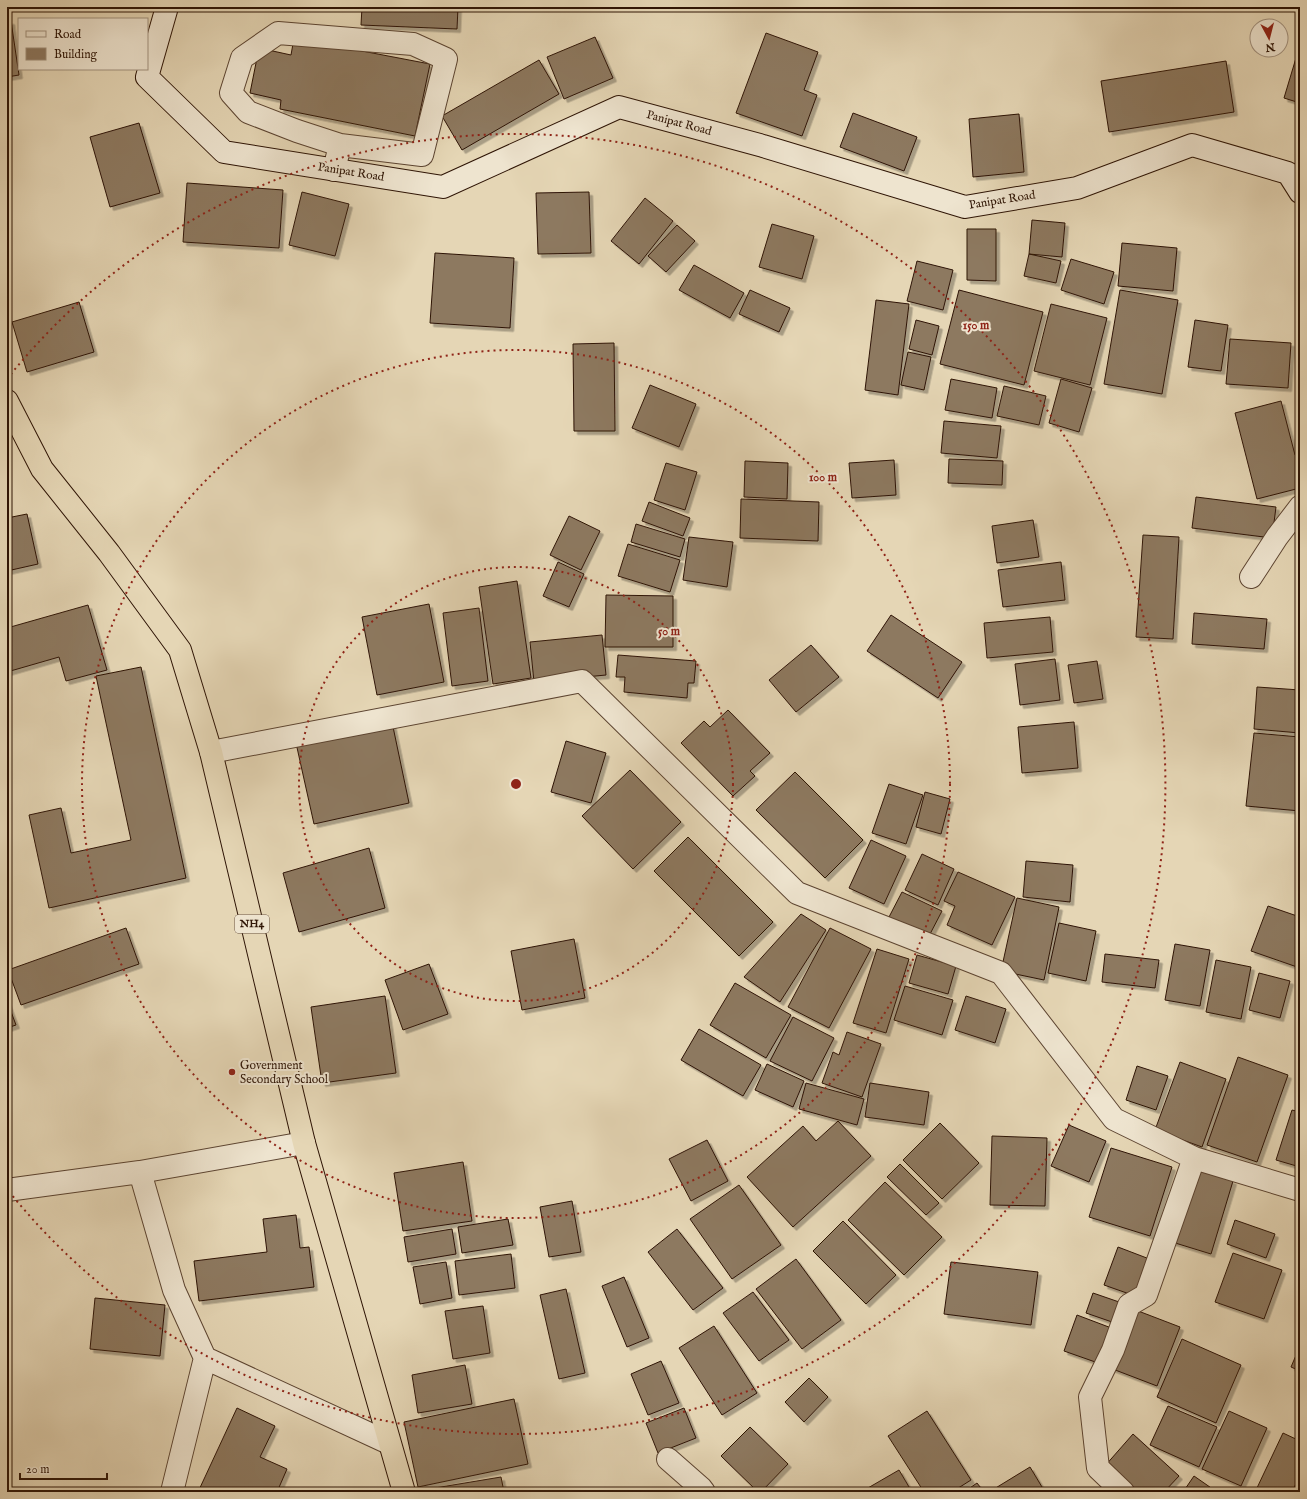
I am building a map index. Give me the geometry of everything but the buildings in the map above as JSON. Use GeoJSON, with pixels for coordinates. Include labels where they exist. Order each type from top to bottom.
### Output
{"type":"FeatureCollection","features":[{"type":"Feature","properties":{"kind":"highway","name":"NH4"},"geometry":{"type":"LineString","coordinates":[[7,401],[42,469],[108,553],[180,650],[211,752],[304,1143],[404,1492]]}},
{"type":"Feature","properties":{"kind":"street","name":"Panipat Road"},"geometry":{"type":"LineString","coordinates":[[167,7],[147,77],[152,82],[224,152],[334,170],[443,187],[620,107],[763,146],[965,206],[1077,188],[1192,145],[1288,173],[1300,192]]}},
{"type":"Feature","properties":{"kind":"street"},"geometry":{"type":"LineString","coordinates":[[278,33],[413,44],[446,59],[422,155],[340,145],[297,131],[248,112],[231,93],[242,58],[278,33]]}},
{"type":"Feature","properties":{"kind":"street"},"geometry":{"type":"LineString","coordinates":[[334,170],[340,145]]}},
{"type":"Feature","properties":{"kind":"street"},"geometry":{"type":"LineString","coordinates":[[1251,577],[1277,537],[1300,507]]}},
{"type":"Feature","properties":{"kind":"street"},"geometry":{"type":"LineString","coordinates":[[211,752],[582,681],[797,892],[1001,973],[1114,1119],[1194,1158],[1300,1190]]}},
{"type":"Feature","properties":{"kind":"street"},"geometry":{"type":"LineString","coordinates":[[7,1190],[140,1172],[304,1143]]}},
{"type":"Feature","properties":{"kind":"street"},"geometry":{"type":"LineString","coordinates":[[1122,1492],[1098,1468],[1090,1397],[1113,1350],[1128,1305],[1146,1295],[1194,1158]]}},
{"type":"Feature","properties":{"kind":"street"},"geometry":{"type":"LineString","coordinates":[[140,1172],[174,1290],[205,1358],[172,1492]]}},
{"type":"Feature","properties":{"kind":"street"},"geometry":{"type":"LineString","coordinates":[[205,1358],[389,1443]]}},
{"type":"Feature","properties":{"kind":"street"},"geometry":{"type":"LineString","coordinates":[[668,1459],[704,1492]]}},
{"type":"Feature","properties":{"kind":"place","name":"Government Secondary School"},"geometry":{"type":"Point","coordinates":[232,1072]}}]}
